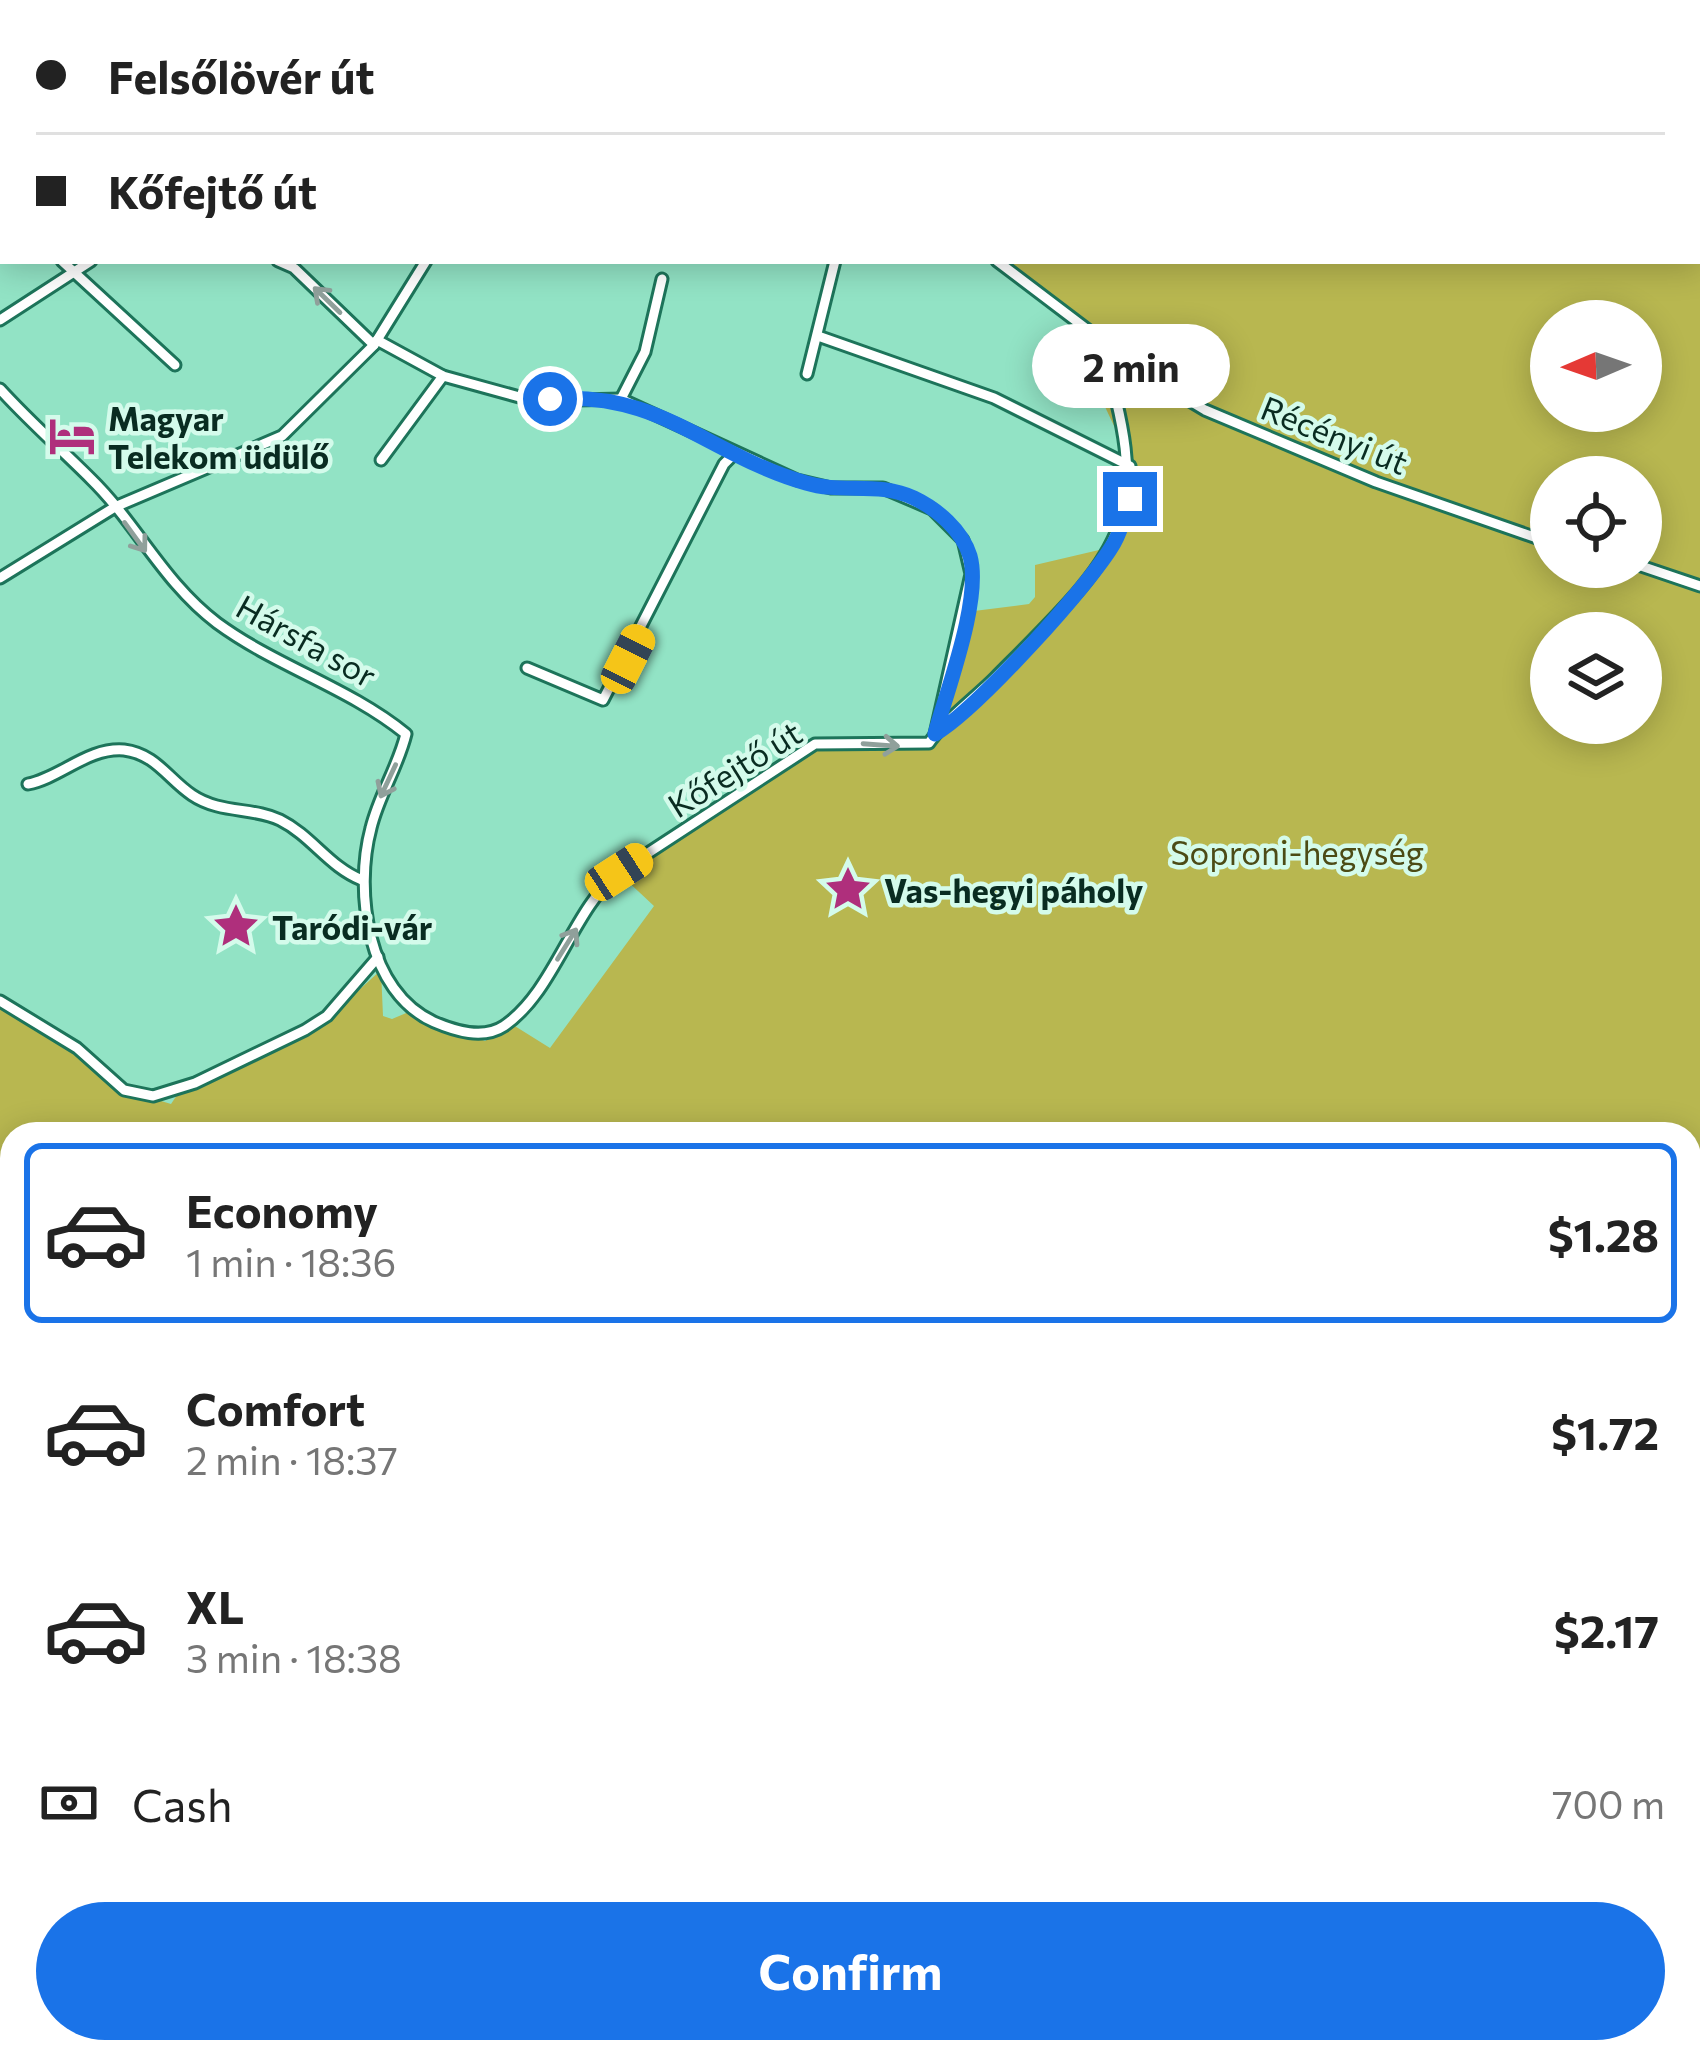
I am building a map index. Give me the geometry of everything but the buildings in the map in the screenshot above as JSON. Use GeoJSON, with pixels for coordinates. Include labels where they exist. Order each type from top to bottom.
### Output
{"type":"FeatureCollection","features":[{"type":"Feature","properties":{"kind":"street"},"geometry":{"type":"LineString","coordinates":[[64,264],[175,365]]}},
{"type":"Feature","properties":{"kind":"street"},"geometry":{"type":"LineString","coordinates":[[0,320],[86,264]]}},
{"type":"Feature","properties":{"kind":"street"},"geometry":{"type":"LineString","coordinates":[[285,264],[375,342],[443,376],[534,401],[621,399],[811,485],[898,492],[932,509],[963,540],[971,559],[969,598],[935,734]]}},
{"type":"Feature","properties":{"kind":"street"},"geometry":{"type":"LineString","coordinates":[[0,578],[115,507],[282,436],[375,342],[424,264]]}},
{"type":"Feature","properties":{"kind":"street"},"geometry":{"type":"LineString","coordinates":[[807,374],[834,264]]}},
{"type":"Feature","properties":{"kind":"street","name":"Récényi út"},"geometry":{"type":"LineString","coordinates":[[1001,264],[1205,410],[1376,482],[1530,536]]}},
{"type":"Feature","properties":{"kind":"street"},"geometry":{"type":"LineString","coordinates":[[621,399],[645,352],[662,280]]}},
{"type":"Feature","properties":{"kind":"street"},"geometry":{"type":"LineString","coordinates":[[818,336],[994,398],[1130,466]]}},
{"type":"Feature","properties":{"kind":"street"},"geometry":{"type":"LineString","coordinates":[[935,734],[1045,628],[1112,547],[1130,499],[1130,466],[1100,338]]}},
{"type":"Feature","properties":{"kind":"street"},"geometry":{"type":"LineString","coordinates":[[381,460],[443,376]]}},
{"type":"Feature","properties":{"kind":"street","name":"Hársfa sor"},"geometry":{"type":"LineString","coordinates":[[0,389],[115,507],[149,555],[205,613],[273,657],[375,708],[406,734],[379,801],[362,880],[378,957],[399,994]]}},
{"type":"Feature","properties":{"kind":"street"},"geometry":{"type":"LineString","coordinates":[[527,668],[603,700],[724,464],[734,454]]}},
{"type":"Feature","properties":{"kind":"street"},"geometry":{"type":"LineString","coordinates":[[1662,573],[1700,586]]}},
{"type":"Feature","properties":{"kind":"street","name":"Kőfejtő út"},"geometry":{"type":"LineString","coordinates":[[399,994],[416,1013],[460,1032],[504,1027],[619,872],[815,744],[924,746],[935,734]]}},
{"type":"Feature","properties":{"kind":"street"},"geometry":{"type":"LineString","coordinates":[[28,784],[100,754],[126,751],[161,765],[191,794],[217,807],[283,822],[332,865],[362,880]]}},
{"type":"Feature","properties":{"kind":"street"},"geometry":{"type":"LineString","coordinates":[[0,1001],[77,1048],[124,1090],[154,1096],[195,1083],[305,1030],[327,1016],[378,957]]}},
{"type":"Feature","properties":{"kind":"green space","name":"Soproni-hegység"},"geometry":{"type":"Polygon","coordinates":[[[1006,264],[1700,264],[1700,1122],[0,1122],[0,1001],[75,1044],[125,1090],[171,1104],[177,1095],[314,1031],[381,970],[383,1016],[392,1019],[411,1011],[485,1041],[510,1023],[550,1048],[654,906],[623,877],[808,748],[929,743],[948,709],[974,611],[1029,604],[1035,597],[1035,565],[1099,550],[1120,536],[1132,502],[1133,466],[1089,373],[1078,318],[1006,264]]]}},
{"type":"Feature","properties":{"kind":"place","name":"Magyar Telekom üdülő"},"geometry":{"type":"Point","coordinates":[72,436]}},
{"type":"Feature","properties":{"kind":"place","name":"Vas-hegyi páholy"},"geometry":{"type":"Point","coordinates":[848,889]}},
{"type":"Feature","properties":{"kind":"place","name":"Taródi-vár"},"geometry":{"type":"Point","coordinates":[236,926]}},
{"type":"Feature","properties":{"kind":"route"},"geometry":{"type":"LineString","coordinates":[[550,399],[621,399],[775,472],[811,485],[898,492],[947,521],[963,540],[971,574],[958,650],[935,734],[1045,628],[1088,577],[1112,547],[1130,499]]}}]}
